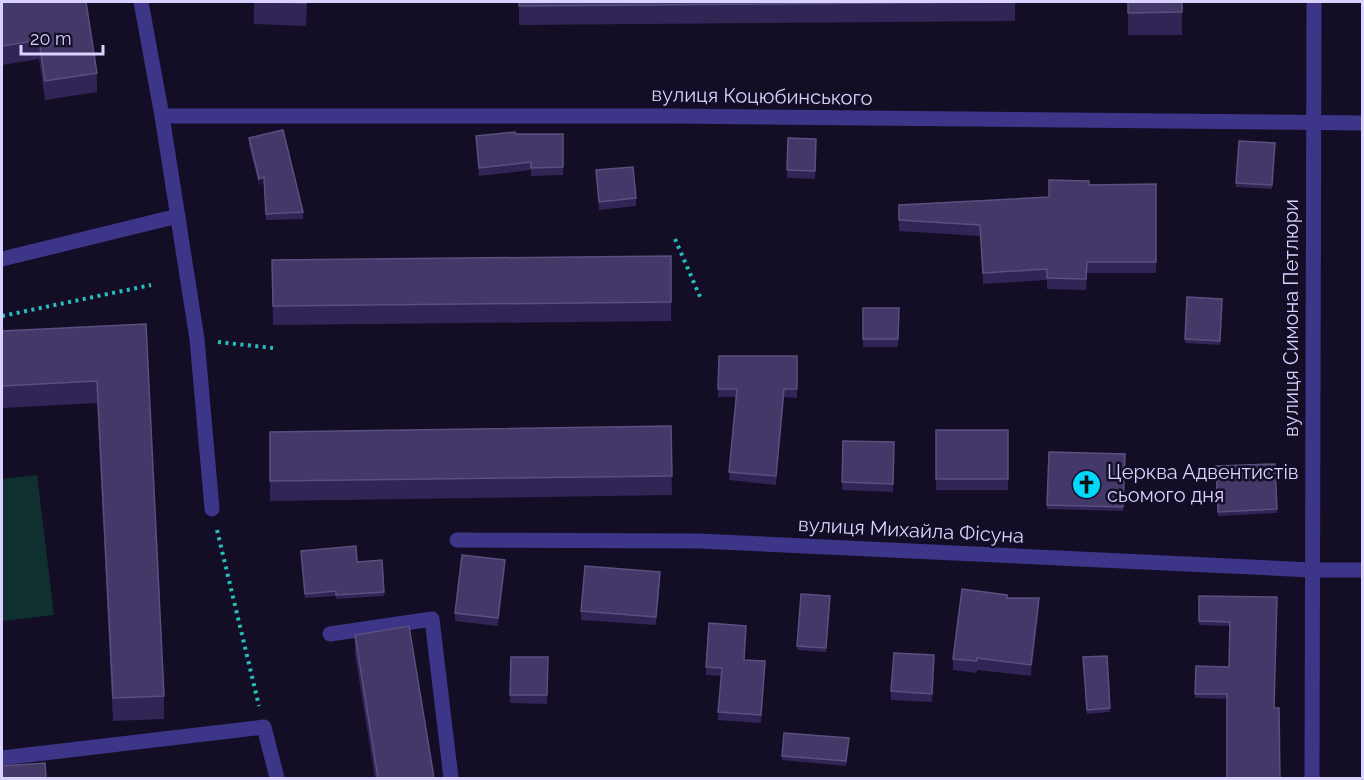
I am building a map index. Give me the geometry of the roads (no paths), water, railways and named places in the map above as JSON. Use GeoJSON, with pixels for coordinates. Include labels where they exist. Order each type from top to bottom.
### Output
{"type":"FeatureCollection","features":[{"type":"Feature","properties":{"kind":"street"},"geometry":{"type":"LineString","coordinates":[[141,2],[162,116],[197,339],[212,509]]}},
{"type":"Feature","properties":{"kind":"street","name":"вулиця Симона Петлюри"},"geometry":{"type":"LineString","coordinates":[[1312,778],[1314,2]]}},
{"type":"Feature","properties":{"kind":"street","name":"вулиця Коцюбинського"},"geometry":{"type":"LineString","coordinates":[[162,116],[671,116],[1362,123]]}},
{"type":"Feature","properties":{"kind":"street"},"geometry":{"type":"LineString","coordinates":[[2,259],[178,216]]}},
{"type":"Feature","properties":{"kind":"street","name":"вулиця Михайла Фісуна"},"geometry":{"type":"LineString","coordinates":[[457,540],[699,541],[1312,570],[1362,570]]}},
{"type":"Feature","properties":{"kind":"street"},"geometry":{"type":"LineString","coordinates":[[330,634],[432,619],[451,778]]}},
{"type":"Feature","properties":{"kind":"street"},"geometry":{"type":"LineString","coordinates":[[2,758],[264,728],[277,778]]}},
{"type":"Feature","properties":{"kind":"place","name":"Церква Адвентистів сьомого дня"},"geometry":{"type":"Point","coordinates":[1086,484]}}]}
